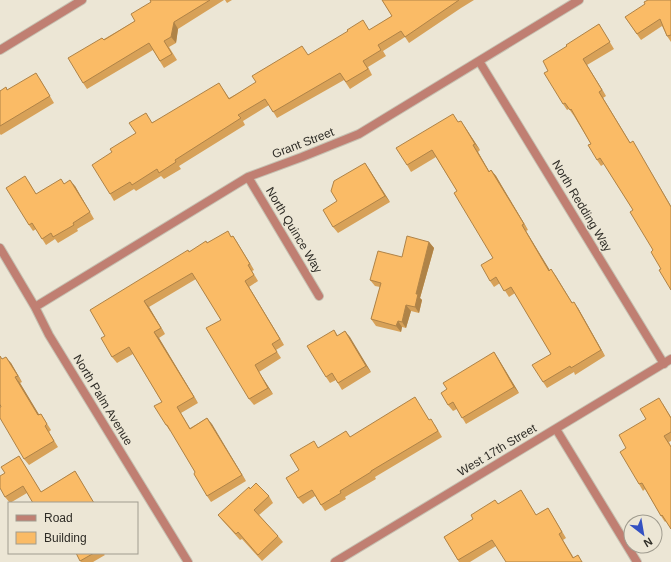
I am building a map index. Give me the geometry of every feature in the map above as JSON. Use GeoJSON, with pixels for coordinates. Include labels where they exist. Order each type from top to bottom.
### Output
{"type":"FeatureCollection","features":[{"type":"Feature","properties":{"kind":"street"},"geometry":{"type":"LineString","coordinates":[[0,50],[82,0]]}},
{"type":"Feature","properties":{"kind":"street","name":"Grant Street"},"geometry":{"type":"LineString","coordinates":[[35,307],[248,177],[302,158],[359,134],[579,0]]}},
{"type":"Feature","properties":{"kind":"street","name":"North Redding Way"},"geometry":{"type":"LineString","coordinates":[[479,60],[667,361]]}},
{"type":"Feature","properties":{"kind":"street","name":"North Quince Way"},"geometry":{"type":"LineString","coordinates":[[248,177],[319,296]]}},
{"type":"Feature","properties":{"kind":"street","name":"North Palm Avenue"},"geometry":{"type":"LineString","coordinates":[[0,248],[35,307],[49,335],[188,562]]}},
{"type":"Feature","properties":{"kind":"street","name":"West 17th Street"},"geometry":{"type":"LineString","coordinates":[[335,562],[667,361]]}},
{"type":"Feature","properties":{"kind":"street"},"geometry":{"type":"LineString","coordinates":[[556,429],[637,562]]}},
{"type":"Feature","properties":{"kind":"building"},"geometry":{"type":"Polygon","coordinates":[[[150,0],[210,0],[174,22],[171,37],[164,41],[172,54],[160,61],[149,43],[83,83],[68,58],[102,38],[104,40],[135,21],[131,14],[151,2],[150,0]]]}},
{"type":"Feature","properties":{"kind":"building"},"geometry":{"type":"Polygon","coordinates":[[[382,0],[459,0],[405,37],[401,31],[378,45],[381,50],[363,61],[368,69],[346,82],[340,73],[273,112],[265,99],[238,115],[241,118],[175,160],[176,162],[159,173],[157,169],[132,185],[130,182],[110,194],[92,165],[112,152],[110,149],[136,133],[129,123],[146,113],[152,123],[219,83],[229,99],[256,82],[252,76],[302,46],[308,55],[348,31],[347,30],[363,20],[369,30],[392,16],[382,0]]]}},
{"type":"Feature","properties":{"kind":"building"},"geometry":{"type":"Polygon","coordinates":[[[648,0],[671,0],[671,35],[667,36],[660,19],[637,34],[625,17],[645,4],[644,2],[648,0]]]}},
{"type":"Feature","properties":{"kind":"building"},"geometry":{"type":"Polygon","coordinates":[[[599,24],[610,42],[583,59],[602,90],[599,92],[630,143],[633,141],[671,207],[671,290],[659,270],[661,269],[651,252],[653,250],[630,212],[633,210],[600,158],[597,160],[588,145],[591,144],[571,109],[570,110],[565,103],[563,104],[544,73],[548,71],[543,61],[599,24]]]}},
{"type":"Feature","properties":{"kind":"building"},"geometry":{"type":"Polygon","coordinates":[[[36,73],[50,96],[0,126],[0,91],[6,87],[7,90],[36,73]]]}},
{"type":"Feature","properties":{"kind":"building"},"geometry":{"type":"Polygon","coordinates":[[[453,114],[458,122],[461,121],[475,144],[473,145],[489,172],[491,170],[524,224],[522,225],[549,271],[551,269],[572,303],[574,302],[601,350],[571,368],[570,366],[543,382],[532,365],[551,354],[511,287],[504,291],[496,277],[490,281],[481,265],[493,258],[454,193],[457,191],[432,150],[407,165],[396,148],[453,114]]]}},
{"type":"Feature","properties":{"kind":"building"},"geometry":{"type":"Polygon","coordinates":[[[365,163],[385,196],[333,227],[323,210],[337,201],[331,191],[334,181],[365,163]]]}},
{"type":"Feature","properties":{"kind":"building"},"geometry":{"type":"Polygon","coordinates":[[[25,176],[36,194],[61,179],[64,184],[70,180],[90,212],[73,223],[74,225],[53,237],[51,233],[42,239],[32,223],[29,225],[6,188],[25,176]]]}},
{"type":"Feature","properties":{"kind":"building"},"geometry":{"type":"Polygon","coordinates":[[[228,231],[231,237],[233,236],[250,264],[248,265],[254,275],[245,281],[280,339],[272,344],[277,352],[255,365],[268,388],[249,399],[206,328],[221,320],[192,273],[144,301],[161,328],[154,332],[194,397],[177,407],[190,429],[207,418],[242,475],[207,496],[194,474],[195,472],[154,406],[162,402],[129,347],[112,357],[101,338],[105,336],[90,310],[188,250],[189,252],[206,241],[207,243],[228,231]]]}},
{"type":"Feature","properties":{"kind":"building"},"geometry":{"type":"Polygon","coordinates":[[[407,236],[429,242],[416,294],[418,294],[415,307],[406,305],[402,322],[398,321],[396,326],[371,319],[381,283],[370,280],[378,251],[402,257],[407,236]]]}},
{"type":"Feature","properties":{"kind":"building"},"geometry":{"type":"Polygon","coordinates":[[[334,330],[337,336],[345,331],[366,366],[338,383],[332,373],[326,377],[307,346],[334,330]]]}},
{"type":"Feature","properties":{"kind":"building"},"geometry":{"type":"Polygon","coordinates":[[[494,352],[514,387],[462,418],[453,402],[448,405],[441,393],[447,389],[443,383],[494,352]]]}},
{"type":"Feature","properties":{"kind":"building"},"geometry":{"type":"Polygon","coordinates":[[[0,356],[2,359],[6,357],[18,376],[15,377],[38,415],[41,414],[47,424],[45,426],[54,441],[24,459],[0,418],[0,356]]]}},
{"type":"Feature","properties":{"kind":"building"},"geometry":{"type":"Polygon","coordinates":[[[415,397],[429,420],[431,419],[438,431],[371,471],[340,491],[341,493],[321,505],[312,490],[298,498],[286,478],[299,470],[290,455],[314,441],[318,448],[346,431],[350,437],[415,397]]]}},
{"type":"Feature","properties":{"kind":"building"},"geometry":{"type":"Polygon","coordinates":[[[659,398],[671,418],[671,432],[664,436],[671,447],[671,529],[663,517],[663,514],[660,514],[642,483],[639,484],[620,452],[626,448],[619,435],[646,419],[640,409],[659,398]]]}},
{"type":"Feature","properties":{"kind":"building"},"geometry":{"type":"Polygon","coordinates":[[[19,456],[41,492],[75,471],[93,502],[32,502],[23,486],[5,497],[0,488],[0,476],[5,473],[1,467],[19,456]]]}},
{"type":"Feature","properties":{"kind":"building"},"geometry":{"type":"Polygon","coordinates":[[[256,483],[269,496],[254,510],[278,536],[258,555],[238,532],[236,534],[218,515],[249,487],[250,489],[256,483]]]}},
{"type":"Feature","properties":{"kind":"building"},"geometry":{"type":"Polygon","coordinates":[[[521,490],[536,515],[548,508],[562,532],[559,534],[573,558],[578,555],[582,562],[506,562],[492,540],[458,560],[444,537],[473,519],[471,515],[495,500],[498,504],[521,490]]]}},
{"type":"Feature","properties":{"kind":"building"},"geometry":{"type":"Polygon","coordinates":[[[76,554],[92,554],[80,561],[76,554]]]}}]}
